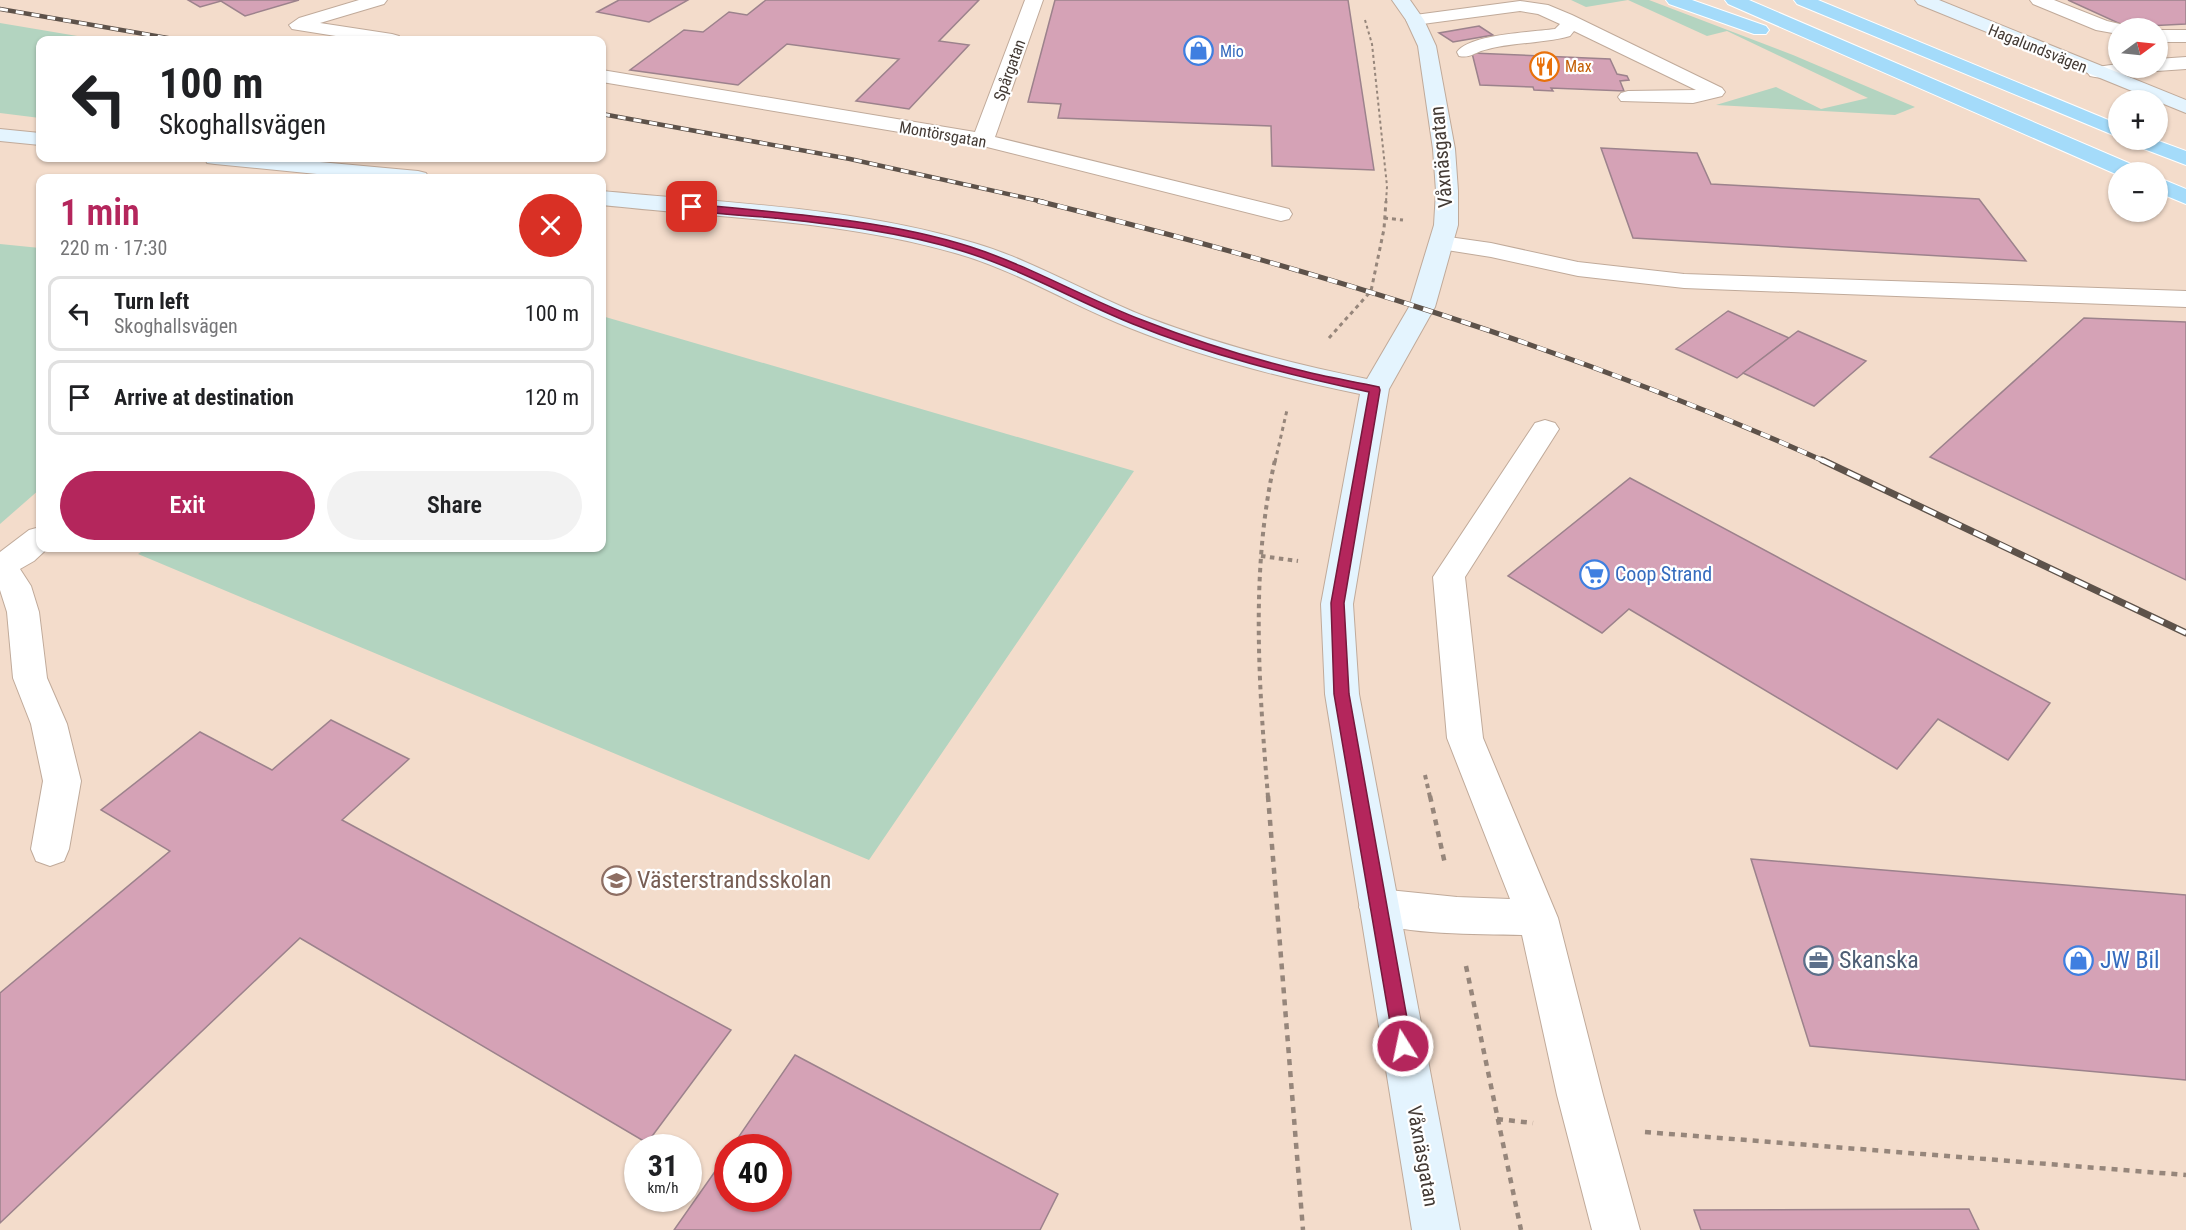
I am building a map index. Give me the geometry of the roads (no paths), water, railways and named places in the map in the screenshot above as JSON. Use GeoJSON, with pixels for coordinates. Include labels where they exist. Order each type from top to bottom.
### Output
{"type":"FeatureCollection","features":[{"type":"Feature","properties":{"kind":"highway"},"geometry":{"type":"LineString","coordinates":[[1675,0],[1990,112]]}},
{"type":"Feature","properties":{"kind":"highway"},"geometry":{"type":"LineString","coordinates":[[1734,0],[2108,163]]}},
{"type":"Feature","properties":{"kind":"highway"},"geometry":{"type":"LineString","coordinates":[[1803,0],[2108,127]]}},
{"type":"Feature","properties":{"kind":"highway"},"geometry":{"type":"LineString","coordinates":[[2163,150],[2186,159]]}},
{"type":"Feature","properties":{"kind":"highway"},"geometry":{"type":"LineString","coordinates":[[2168,189],[2186,197]]}},
{"type":"Feature","properties":{"kind":"street"},"geometry":{"type":"LineString","coordinates":[[367,36],[298,25],[378,0]]}},
{"type":"Feature","properties":{"kind":"street","name":"Spårgatan"},"geometry":{"type":"LineString","coordinates":[[983,140],[1034,0]]}},
{"type":"Feature","properties":{"kind":"street","name":"Våxnäsgatan"},"geometry":{"type":"LineString","coordinates":[[1401,0],[1415,20],[1427,46],[1444,149],[1447,191],[1446,225],[1422,306],[1375,390],[1337,603],[1342,694],[1436,1230]]}},
{"type":"Feature","properties":{"kind":"street","name":"Hagalundsvägen"},"geometry":{"type":"LineString","coordinates":[[1924,0],[2186,107]]}},
{"type":"Feature","properties":{"kind":"street","name":"Hagalundsvägen"},"geometry":{"type":"LineString","coordinates":[[1963,0],[2108,60]]}},
{"type":"Feature","properties":{"kind":"street"},"geometry":{"type":"LineString","coordinates":[[2039,0],[2108,27]]}},
{"type":"Feature","properties":{"kind":"street"},"geometry":{"type":"LineString","coordinates":[[1415,20],[1520,6],[1542,9],[1715,92],[1693,97],[1628,97]]}},
{"type":"Feature","properties":{"kind":"street"},"geometry":{"type":"LineString","coordinates":[[1466,52],[1472,48],[1492,43],[1557,34],[1567,28],[1569,24],[1566,20]]}},
{"type":"Feature","properties":{"kind":"street"},"geometry":{"type":"LineString","coordinates":[[2168,36],[2186,36]]}},
{"type":"Feature","properties":{"kind":"street"},"geometry":{"type":"LineString","coordinates":[[2168,64],[2186,63]]}},
{"type":"Feature","properties":{"kind":"street"},"geometry":{"type":"LineString","coordinates":[[2097,72],[2108,71]]}},
{"type":"Feature","properties":{"kind":"street","name":"Montörsgatan"},"geometry":{"type":"LineString","coordinates":[[606,77],[983,140],[1281,214]]}},
{"type":"Feature","properties":{"kind":"street"},"geometry":{"type":"LineString","coordinates":[[2154,78],[2186,90]]}},
{"type":"Feature","properties":{"kind":"street"},"geometry":{"type":"LineString","coordinates":[[0,135],[36,139]]}},
{"type":"Feature","properties":{"kind":"street"},"geometry":{"type":"LineString","coordinates":[[256,162],[377,174]]}},
{"type":"Feature","properties":{"kind":"street"},"geometry":{"type":"LineString","coordinates":[[606,198],[828,221],[921,237],[966,249],[1013,266],[1137,322],[1215,351],[1375,390]]}},
{"type":"Feature","properties":{"kind":"street"},"geometry":{"type":"LineString","coordinates":[[1442,243],[1491,250],[1578,268],[1684,281],[2186,299]]}},
{"type":"Feature","properties":{"kind":"street"},"geometry":{"type":"LineString","coordinates":[[1545,429],[1449,577],[1465,738],[1538,918],[1616,1230]]}},
{"type":"Feature","properties":{"kind":"street"},"geometry":{"type":"LineString","coordinates":[[36,541],[22,553],[0,566],[15,586],[23,612],[30,678],[49,724],[62,781],[50,849]]}},
{"type":"Feature","properties":{"kind":"street"},"geometry":{"type":"LineString","coordinates":[[1379,907],[1456,915],[1538,918]]}},
{"type":"Feature","properties":{"kind":"railway"},"geometry":{"type":"LineString","coordinates":[[0,9],[156,36]]}},
{"type":"Feature","properties":{"kind":"railway"},"geometry":{"type":"LineString","coordinates":[[606,115],[850,159],[1044,202]]}},
{"type":"Feature","properties":{"kind":"railway"},"geometry":{"type":"LineString","coordinates":[[1038,201],[1239,254],[1438,314],[1634,382],[1826,462]]}},
{"type":"Feature","properties":{"kind":"railway"},"geometry":{"type":"LineString","coordinates":[[1822,460],[2186,633]]}},
{"type":"Feature","properties":{"kind":"place","name":"Mio"},"geometry":{"type":"Point","coordinates":[1199,51]}},
{"type":"Feature","properties":{"kind":"place","name":"Max"},"geometry":{"type":"Point","coordinates":[1544,66]}},
{"type":"Feature","properties":{"kind":"place","name":"Coop Strand"},"geometry":{"type":"Point","coordinates":[1594,574]}},
{"type":"Feature","properties":{"kind":"place","name":"Västerstrandsskolan"},"geometry":{"type":"Point","coordinates":[616,880]}},
{"type":"Feature","properties":{"kind":"place","name":"Skanska"},"geometry":{"type":"Point","coordinates":[1818,960]}},
{"type":"Feature","properties":{"kind":"place","name":"JW Bil"},"geometry":{"type":"Point","coordinates":[2079,960]}}]}
